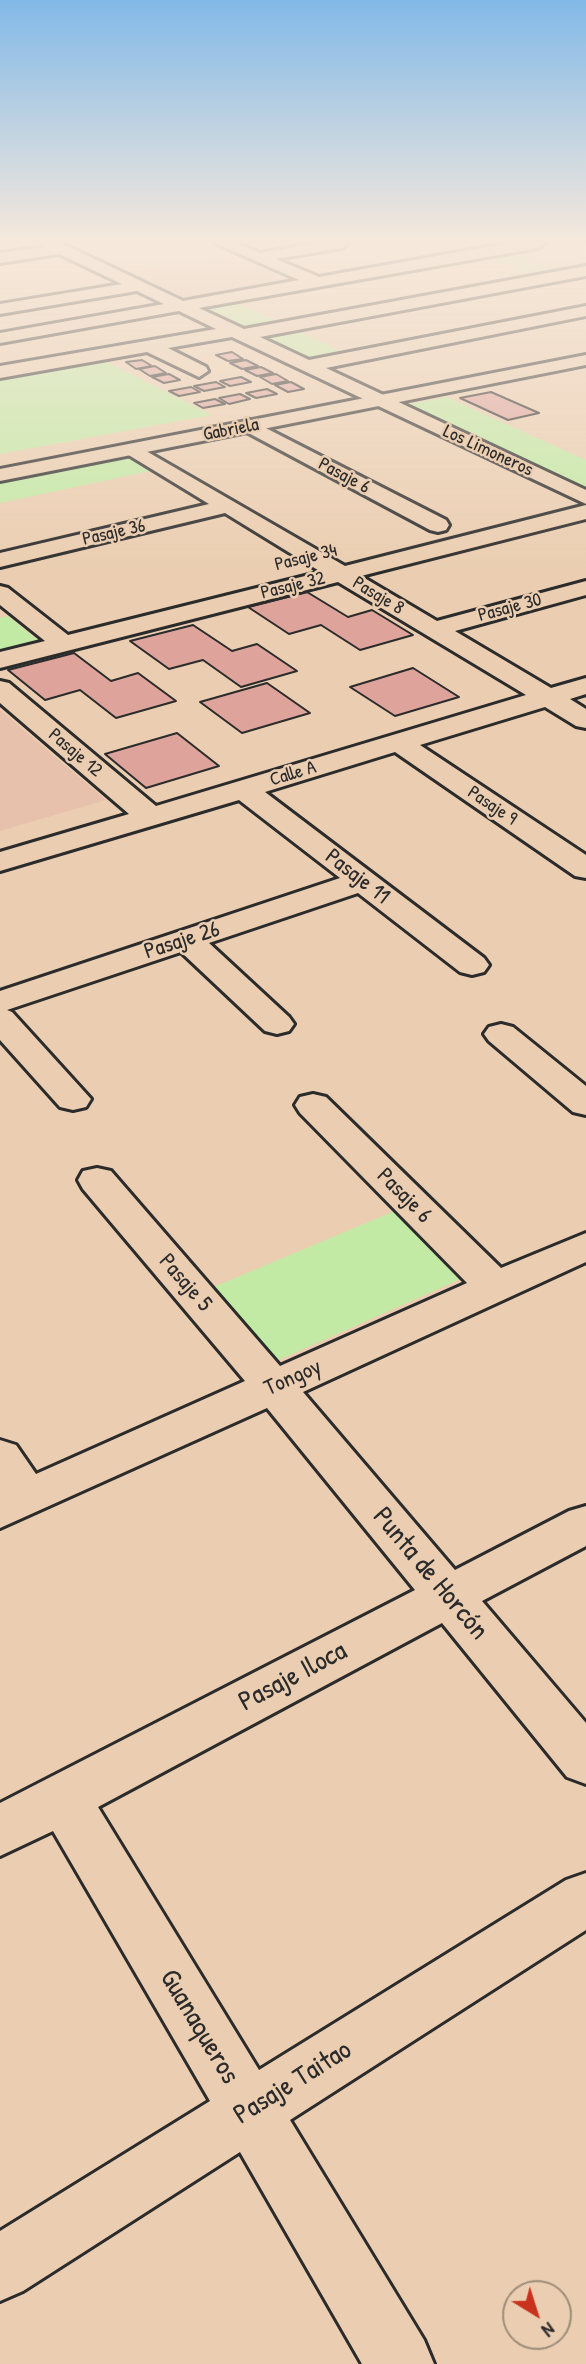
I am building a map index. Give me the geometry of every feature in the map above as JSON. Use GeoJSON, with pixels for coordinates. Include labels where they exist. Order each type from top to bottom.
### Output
{"type":"FeatureCollection","features":[{"type":"Feature","properties":{"kind":"street"},"geometry":{"type":"LineString","coordinates":[[0,372],[108,353]]}},
{"type":"Feature","properties":{"kind":"street"},"geometry":{"type":"LineString","coordinates":[[164,353],[199,371]]}},
{"type":"Feature","properties":{"kind":"street","name":"Los Limoneros"},"geometry":{"type":"LineString","coordinates":[[279,353],[582,501]]}},
{"type":"Feature","properties":{"kind":"street"},"geometry":{"type":"LineString","coordinates":[[306,366],[375,353]]}},
{"type":"Feature","properties":{"kind":"street","name":"Gabriela"},"geometry":{"type":"LineString","coordinates":[[0,475],[250,426],[571,353]]}},
{"type":"Feature","properties":{"kind":"street","name":"Gabriela"},"geometry":{"type":"LineString","coordinates":[[0,465],[586,360]]}},
{"type":"Feature","properties":{"kind":"street","name":"Pasaje 6"},"geometry":{"type":"LineString","coordinates":[[250,426],[438,525]]}},
{"type":"Feature","properties":{"kind":"street","name":"Pasaje 8"},"geometry":{"type":"LineString","coordinates":[[134,450],[586,720]]}},
{"type":"Feature","properties":{"kind":"street"},"geometry":{"type":"LineString","coordinates":[[533,502],[582,501]]}},
{"type":"Feature","properties":{"kind":"street","name":"Pasaje 32"},"geometry":{"type":"LineString","coordinates":[[0,660],[341,574],[582,501]]}},
{"type":"Feature","properties":{"kind":"street","name":"Pasaje 36"},"geometry":{"type":"LineString","coordinates":[[0,560],[228,506]]}},
{"type":"Feature","properties":{"kind":"street"},"geometry":{"type":"LineString","coordinates":[[400,535],[465,519]]}},
{"type":"Feature","properties":{"kind":"street","name":"Pasaje 34"},"geometry":{"type":"LineString","coordinates":[[286,563],[337,550]]}},
{"type":"Feature","properties":{"kind":"street","name":"Pasaje 30"},"geometry":{"type":"LineString","coordinates":[[434,629],[586,588]]}},
{"type":"Feature","properties":{"kind":"street"},"geometry":{"type":"LineString","coordinates":[[0,593],[64,644]]}},
{"type":"Feature","properties":{"kind":"street"},"geometry":{"type":"LineString","coordinates":[[38,623],[64,617]]}},
{"type":"Feature","properties":{"kind":"street","name":"Calle A"},"geometry":{"type":"LineString","coordinates":[[0,862],[586,686]]}},
{"type":"Feature","properties":{"kind":"street","name":"Pasaje 12"},"geometry":{"type":"LineString","coordinates":[[0,689],[151,817]]}},
{"type":"Feature","properties":{"kind":"street","name":"Pasaje 9"},"geometry":{"type":"LineString","coordinates":[[398,742],[586,869]]}},
{"type":"Feature","properties":{"kind":"street","name":"Pasaje 11"},"geometry":{"type":"LineString","coordinates":[[243,789],[472,965]]}},
{"type":"Feature","properties":{"kind":"street","name":"Pasaje 26"},"geometry":{"type":"LineString","coordinates":[[0,1002],[363,881]]}},
{"type":"Feature","properties":{"kind":"street"},"geometry":{"type":"LineString","coordinates":[[187,940],[277,1024]]}},
{"type":"Feature","properties":{"kind":"street"},"geometry":{"type":"LineString","coordinates":[[0,1019],[73,1099]]}},
{"type":"Feature","properties":{"kind":"street"},"geometry":{"type":"LineString","coordinates":[[501,1034],[586,1104]]}},
{"type":"Feature","properties":{"kind":"street","name":"Pasaje 6"},"geometry":{"type":"LineString","coordinates":[[313,1105],[496,1287]]}},
{"type":"Feature","properties":{"kind":"street","name":"Pasaje 5"},"geometry":{"type":"LineString","coordinates":[[97,1180],[274,1387]]}},
{"type":"Feature","properties":{"kind":"street","name":"Tongoy"},"geometry":{"type":"LineString","coordinates":[[14,1504],[586,1246]]}},
{"type":"Feature","properties":{"kind":"street","name":"Punta de Horcón"},"geometry":{"type":"LineString","coordinates":[[274,1387],[586,1761]]}},
{"type":"Feature","properties":{"kind":"street"},"geometry":{"type":"LineString","coordinates":[[0,1457],[14,1504]]}},
{"type":"Feature","properties":{"kind":"street","name":"Pasaje Iloca"},"geometry":{"type":"LineString","coordinates":[[0,1831],[586,1524]]}},
{"type":"Feature","properties":{"kind":"street","name":"Guanaqueros"},"geometry":{"type":"LineString","coordinates":[[63,1798],[400,2364]]}},
{"type":"Feature","properties":{"kind":"street","name":"Pasaje Taitao"},"geometry":{"type":"LineString","coordinates":[[0,2268],[586,1899]]}},
{"type":"Feature","properties":{"kind":"shaded area"},"geometry":{"type":"Polygon","coordinates":[[[0,710],[34,739],[106,800],[0,831],[0,710]]]}},
{"type":"Feature","properties":{"kind":"green space"},"geometry":{"type":"Polygon","coordinates":[[[290,353],[348,354],[308,362],[290,353]]]}},
{"type":"Feature","properties":{"kind":"green space"},"geometry":{"type":"Polygon","coordinates":[[[99,358],[212,415],[0,454],[0,375],[99,358]]]}},
{"type":"Feature","properties":{"kind":"green space"},"geometry":{"type":"Polygon","coordinates":[[[446,397],[586,460],[586,489],[407,405],[446,397]]]}},
{"type":"Feature","properties":{"kind":"green space"},"geometry":{"type":"Polygon","coordinates":[[[129,458],[150,471],[0,503],[0,480],[129,458]]]}},
{"type":"Feature","properties":{"kind":"green space"},"geometry":{"type":"Polygon","coordinates":[[[8,616],[39,641],[0,651],[0,618],[8,616]]]}},
{"type":"Feature","properties":{"kind":"green space"},"geometry":{"type":"Polygon","coordinates":[[[397,1210],[465,1277],[272,1363],[209,1289],[397,1210]]]}},
{"type":"Feature","properties":{"kind":"building"},"geometry":{"type":"Polygon","coordinates":[[[234,353],[243,359],[228,361],[216,355],[234,353]]]}},
{"type":"Feature","properties":{"kind":"building"},"geometry":{"type":"Polygon","coordinates":[[[142,360],[152,366],[136,369],[126,362],[142,360]]]}},
{"type":"Feature","properties":{"kind":"building"},"geometry":{"type":"Polygon","coordinates":[[[246,360],[258,366],[242,369],[230,363],[246,360]]]}},
{"type":"Feature","properties":{"kind":"building"},"geometry":{"type":"Polygon","coordinates":[[[155,366],[166,373],[150,376],[139,369],[155,366]]]}},
{"type":"Feature","properties":{"kind":"building"},"geometry":{"type":"Polygon","coordinates":[[[261,367],[273,373],[257,376],[245,370],[261,367]]]}},
{"type":"Feature","properties":{"kind":"building"},"geometry":{"type":"Polygon","coordinates":[[[169,374],[180,380],[164,383],[152,377],[169,374]]]}},
{"type":"Feature","properties":{"kind":"building"},"geometry":{"type":"Polygon","coordinates":[[[276,374],[288,381],[272,384],[260,377],[276,374]]]}},
{"type":"Feature","properties":{"kind":"building"},"geometry":{"type":"Polygon","coordinates":[[[241,377],[251,382],[230,386],[220,381],[241,377]]]}},
{"type":"Feature","properties":{"kind":"building"},"geometry":{"type":"Polygon","coordinates":[[[216,382],[225,387],[204,391],[194,386],[216,382]]]}},
{"type":"Feature","properties":{"kind":"building"},"geometry":{"type":"Polygon","coordinates":[[[291,382],[304,389],[288,392],[275,385],[291,382]]]}},
{"type":"Feature","properties":{"kind":"building"},"geometry":{"type":"Polygon","coordinates":[[[191,387],[200,392],[179,396],[169,391],[191,387]]]}},
{"type":"Feature","properties":{"kind":"building"},"geometry":{"type":"Polygon","coordinates":[[[267,389],[277,394],[256,398],[246,393],[267,389]]]}},
{"type":"Feature","properties":{"kind":"building"},"geometry":{"type":"Polygon","coordinates":[[[491,392],[539,413],[508,420],[460,398],[491,392]]]}},
{"type":"Feature","properties":{"kind":"building"},"geometry":{"type":"Polygon","coordinates":[[[240,394],[250,399],[229,404],[219,398],[240,394]]]}},
{"type":"Feature","properties":{"kind":"building"},"geometry":{"type":"Polygon","coordinates":[[[215,399],[225,404],[203,408],[194,403],[215,399]]]}},
{"type":"Feature","properties":{"kind":"building"},"geometry":{"type":"Polygon","coordinates":[[[307,592],[348,617],[372,610],[413,635],[360,650],[321,625],[289,634],[248,607],[307,592]]]}},
{"type":"Feature","properties":{"kind":"building"},"geometry":{"type":"Polygon","coordinates":[[[193,625],[232,651],[257,644],[297,671],[241,687],[203,660],[169,669],[130,641],[193,625]]]}},
{"type":"Feature","properties":{"kind":"building"},"geometry":{"type":"Polygon","coordinates":[[[74,653],[111,681],[138,673],[176,701],[116,718],[80,690],[45,700],[8,670],[74,653]]]}},
{"type":"Feature","properties":{"kind":"building"},"geometry":{"type":"Polygon","coordinates":[[[413,668],[459,697],[395,716],[350,687],[413,668]]]}},
{"type":"Feature","properties":{"kind":"building"},"geometry":{"type":"Polygon","coordinates":[[[267,683],[310,713],[242,733],[200,702],[267,683]]]}},
{"type":"Feature","properties":{"kind":"building"},"geometry":{"type":"Polygon","coordinates":[[[177,733],[219,766],[146,788],[105,754],[177,733]]]}}]}
